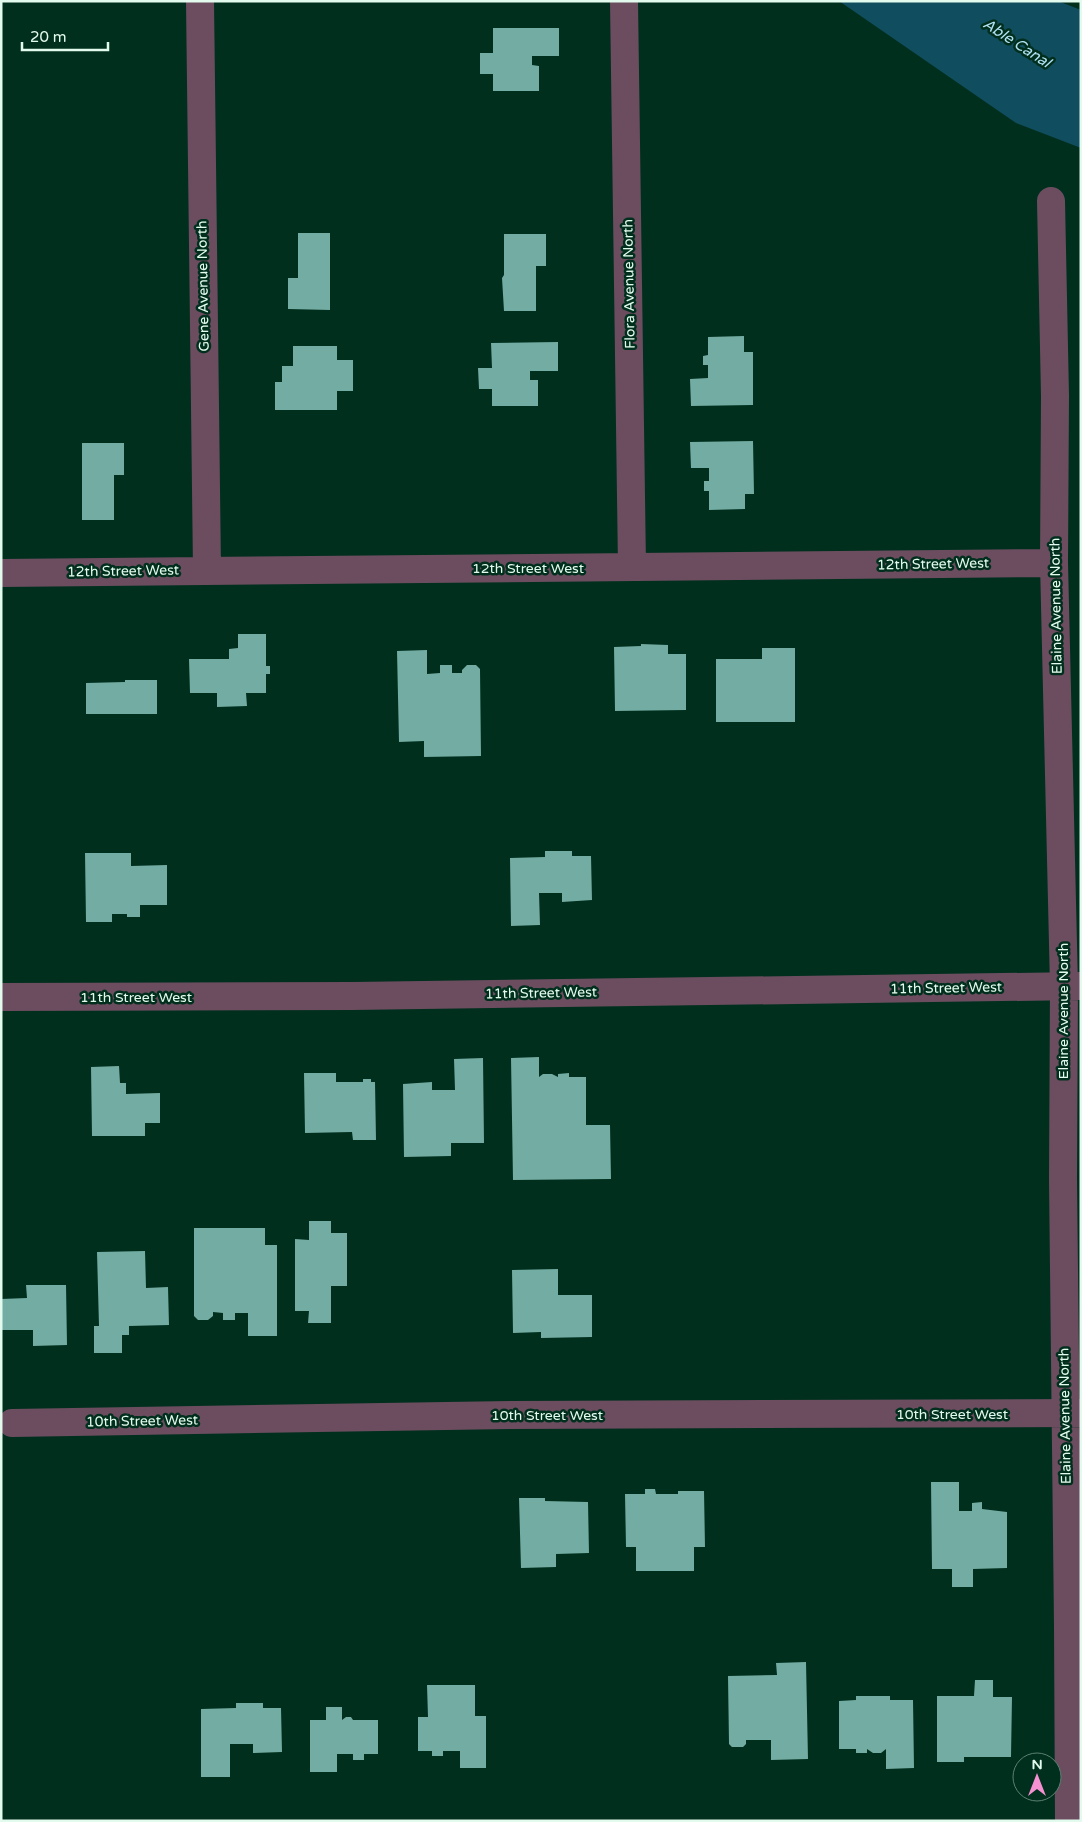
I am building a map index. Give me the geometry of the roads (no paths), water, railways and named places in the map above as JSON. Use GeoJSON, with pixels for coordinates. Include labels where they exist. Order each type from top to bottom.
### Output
{"type":"FeatureCollection","features":[{"type":"Feature","properties":{"kind":"street","name":"Gene Avenue North"},"geometry":{"type":"LineString","coordinates":[[200,1],[207,570]]}},
{"type":"Feature","properties":{"kind":"street","name":"Flora Avenue North"},"geometry":{"type":"LineString","coordinates":[[624,1],[632,567]]}},
{"type":"Feature","properties":{"kind":"street","name":"Elaine Avenue North"},"geometry":{"type":"LineString","coordinates":[[1051,201],[1054,563],[1072,986],[1063,1179],[1073,1413],[1069,1821]]}},
{"type":"Feature","properties":{"kind":"street","name":"12th Street West"},"geometry":{"type":"LineString","coordinates":[[1,573],[1054,563]]}},
{"type":"Feature","properties":{"kind":"street","name":"11th Street West"},"geometry":{"type":"LineString","coordinates":[[1,997],[344,996],[1072,986]]}},
{"type":"Feature","properties":{"kind":"street","name":"10th Street West"},"geometry":{"type":"LineString","coordinates":[[12,1423],[510,1415],[1073,1413]]}},
{"type":"Feature","properties":{"kind":"water","name":"Able Canal"},"geometry":{"type":"Polygon","coordinates":[[[839,1],[1058,1],[1081,10],[1081,148],[1016,123],[839,1]]]}}]}
